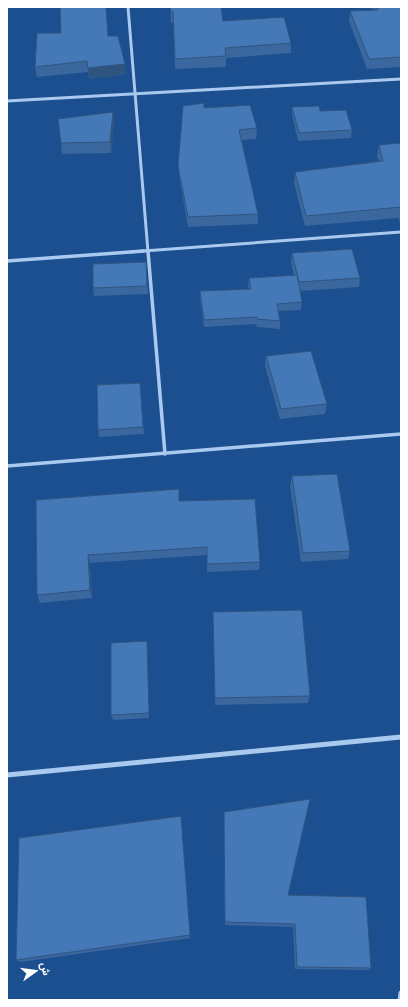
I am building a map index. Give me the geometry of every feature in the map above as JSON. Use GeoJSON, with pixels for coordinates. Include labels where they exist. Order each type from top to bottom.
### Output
{"type":"FeatureCollection","features":[{"type":"Feature","properties":{"kind":"street"},"geometry":{"type":"LineString","coordinates":[[128,7],[165,454]]}},
{"type":"Feature","properties":{"kind":"street"},"geometry":{"type":"LineString","coordinates":[[7,100],[401,79]]}},
{"type":"Feature","properties":{"kind":"street"},"geometry":{"type":"LineString","coordinates":[[7,261],[401,232]]}},
{"type":"Feature","properties":{"kind":"street"},"geometry":{"type":"LineString","coordinates":[[7,466],[401,434]]}},
{"type":"Feature","properties":{"kind":"street"},"geometry":{"type":"LineString","coordinates":[[7,775],[401,737]]}},
{"type":"Feature","properties":{"kind":"street"},"geometry":{"type":"LineString","coordinates":[[400,1000],[401,993]]}},
{"type":"Feature","properties":{"kind":"building"},"geometry":{"type":"Polygon","coordinates":[[[60,7],[106,7],[108,36],[118,36],[125,64],[88,68],[87,61],[35,67],[37,33],[61,33],[60,7]]]}},
{"type":"Feature","properties":{"kind":"building"},"geometry":{"type":"Polygon","coordinates":[[[170,7],[221,7],[223,21],[284,17],[291,43],[225,48],[226,56],[175,59],[173,12],[171,12],[170,7]]]}},
{"type":"Feature","properties":{"kind":"building"},"geometry":{"type":"Polygon","coordinates":[[[377,7],[401,7],[401,57],[369,59],[350,11],[378,10],[377,7]]]}},
{"type":"Feature","properties":{"kind":"building"},"geometry":{"type":"Polygon","coordinates":[[[204,103],[204,108],[250,105],[257,128],[239,130],[258,214],[188,217],[178,166],[183,106],[204,103]]]}},
{"type":"Feature","properties":{"kind":"building"},"geometry":{"type":"Polygon","coordinates":[[[319,106],[320,111],[346,110],[352,130],[299,133],[292,107],[319,106]]]}},
{"type":"Feature","properties":{"kind":"building"},"geometry":{"type":"Polygon","coordinates":[[[113,112],[110,142],[61,143],[58,119],[113,112]]]}},
{"type":"Feature","properties":{"kind":"building"},"geometry":{"type":"Polygon","coordinates":[[[401,143],[401,207],[306,216],[295,172],[383,161],[379,145],[401,143]]]}},
{"type":"Feature","properties":{"kind":"building"},"geometry":{"type":"Polygon","coordinates":[[[352,249],[360,278],[299,282],[292,253],[352,249]]]}},
{"type":"Feature","properties":{"kind":"building"},"geometry":{"type":"Polygon","coordinates":[[[146,262],[147,286],[93,288],[93,264],[146,262]]]}},
{"type":"Feature","properties":{"kind":"building"},"geometry":{"type":"Polygon","coordinates":[[[297,275],[302,302],[277,304],[280,321],[257,319],[257,317],[204,320],[200,291],[251,289],[249,278],[297,275]]]}},
{"type":"Feature","properties":{"kind":"building"},"geometry":{"type":"Polygon","coordinates":[[[311,351],[327,404],[281,409],[266,356],[311,351]]]}},
{"type":"Feature","properties":{"kind":"building"},"geometry":{"type":"Polygon","coordinates":[[[140,383],[143,427],[98,430],[97,385],[140,383]]]}},
{"type":"Feature","properties":{"kind":"building"},"geometry":{"type":"Polygon","coordinates":[[[337,474],[350,551],[303,553],[292,476],[337,474]]]}},
{"type":"Feature","properties":{"kind":"building"},"geometry":{"type":"Polygon","coordinates":[[[179,489],[179,501],[255,499],[260,562],[207,564],[207,547],[88,555],[90,590],[37,595],[36,500],[179,489]]]}},
{"type":"Feature","properties":{"kind":"building"},"geometry":{"type":"Polygon","coordinates":[[[302,610],[310,696],[215,698],[213,612],[302,610]]]}},
{"type":"Feature","properties":{"kind":"building"},"geometry":{"type":"Polygon","coordinates":[[[147,641],[149,713],[111,715],[111,643],[147,641]]]}},
{"type":"Feature","properties":{"kind":"building"},"geometry":{"type":"Polygon","coordinates":[[[310,799],[288,895],[366,897],[371,968],[297,967],[295,924],[225,922],[224,812],[310,799]]]}},
{"type":"Feature","properties":{"kind":"building"},"geometry":{"type":"Polygon","coordinates":[[[181,816],[190,935],[16,960],[19,838],[181,816]]]}}]}
